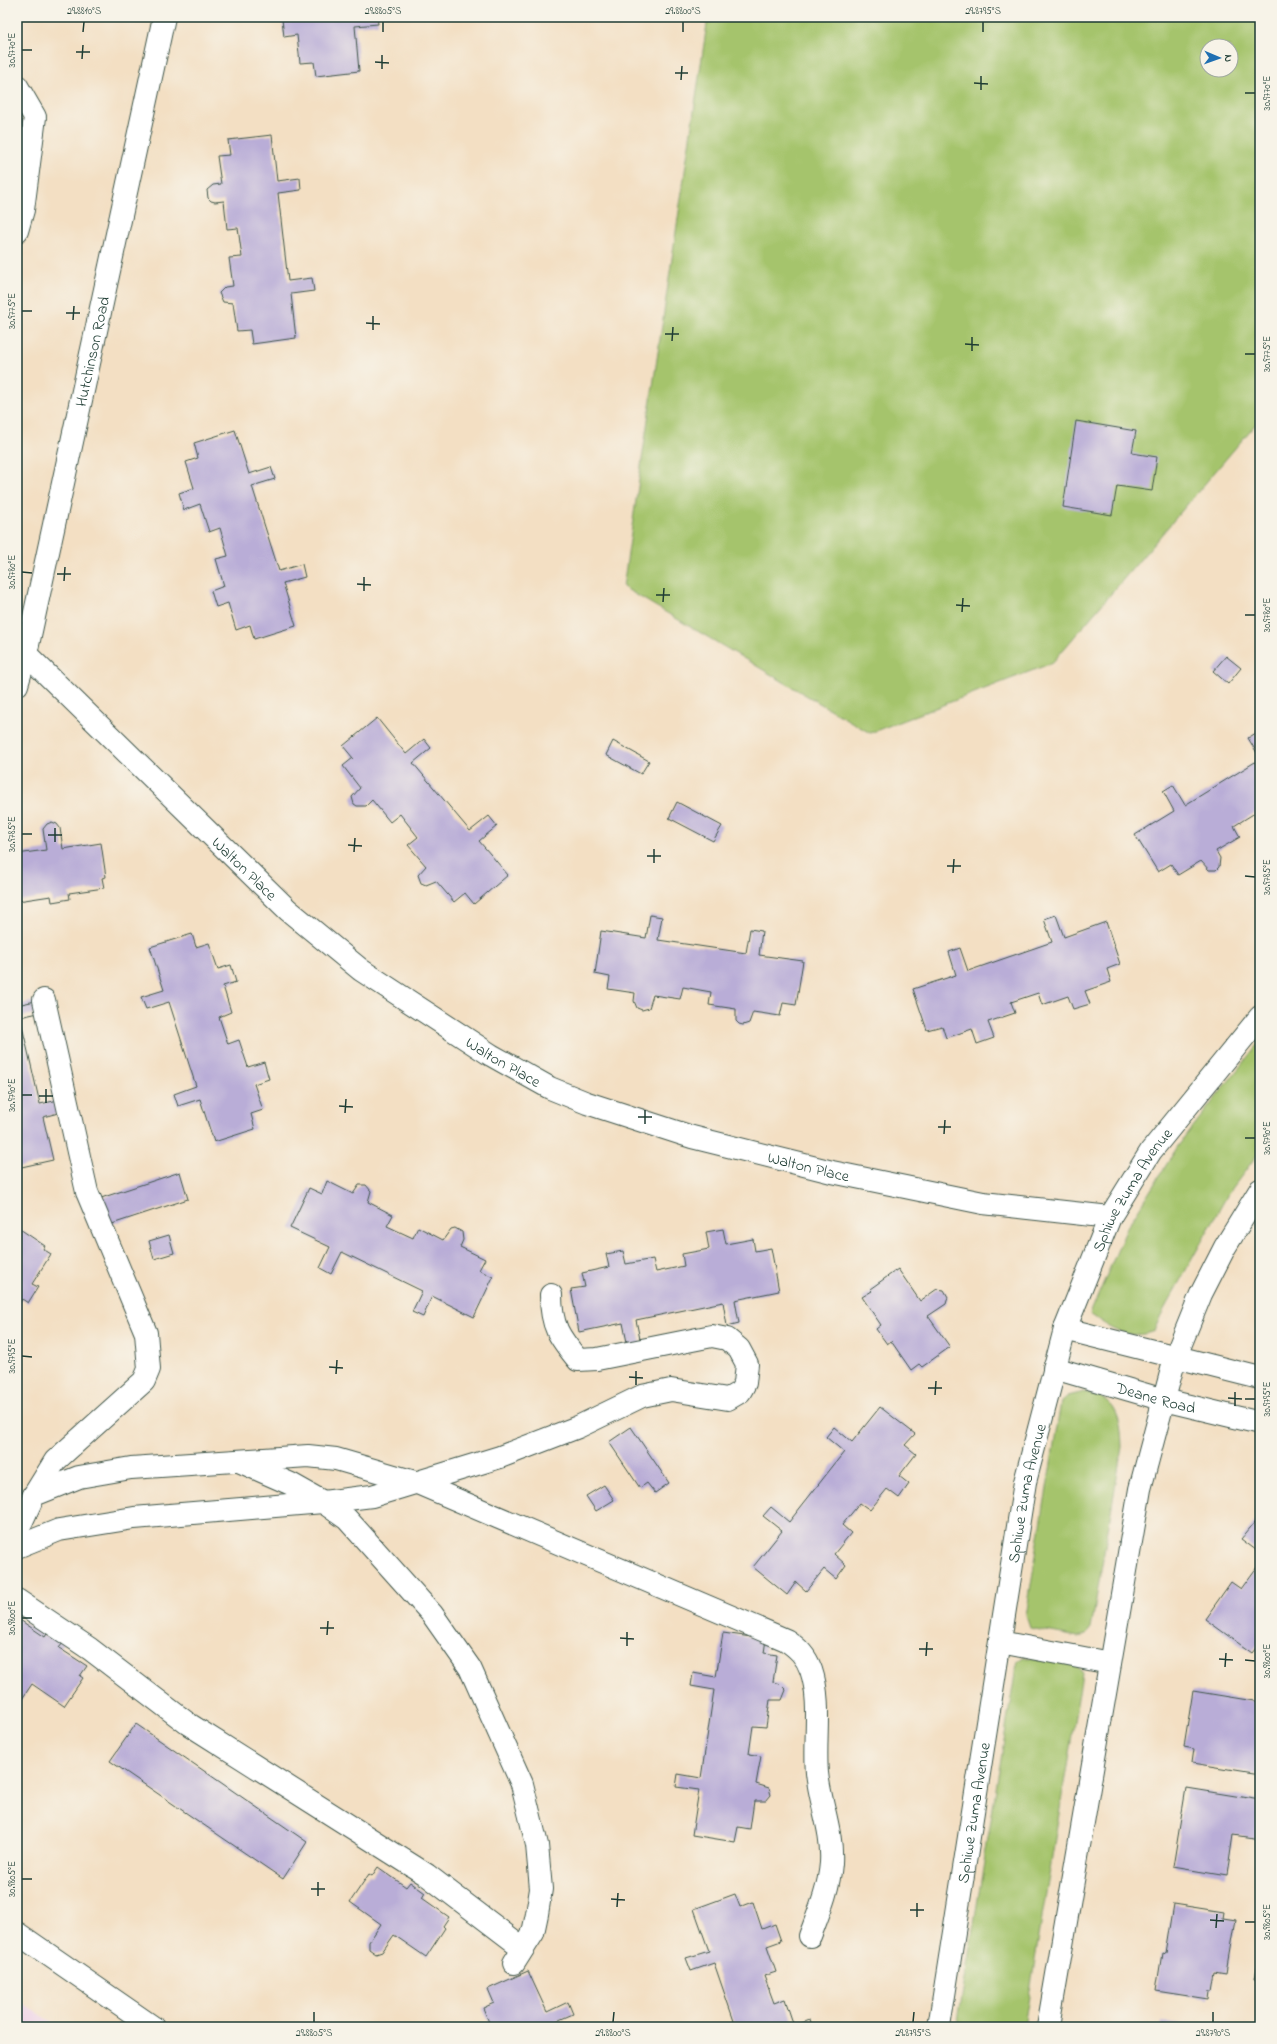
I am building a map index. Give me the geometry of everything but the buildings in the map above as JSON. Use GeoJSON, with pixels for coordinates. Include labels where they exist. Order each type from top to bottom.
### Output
{"type":"FeatureCollection","features":[{"type":"Feature","properties":{"kind":"street","name":"Hutchinson Road"},"geometry":{"type":"LineString","coordinates":[[17,685],[21,652],[164,17]]}},
{"type":"Feature","properties":{"kind":"street"},"geometry":{"type":"LineString","coordinates":[[17,86],[35,117],[23,210],[17,231]]}},
{"type":"Feature","properties":{"kind":"street","name":"Walton Place"},"geometry":{"type":"LineString","coordinates":[[21,652],[288,910],[360,970],[491,1055],[550,1088],[587,1103],[692,1137],[832,1172],[983,1203],[1110,1217]]}},
{"type":"Feature","properties":{"kind":"street"},"geometry":{"type":"LineString","coordinates":[[17,1532],[34,1495],[55,1461],[144,1381],[149,1369],[146,1333],[105,1241],[86,1192],[44,1000]]}},
{"type":"Feature","properties":{"kind":"street","name":"Sphiwe Zuma Avenue"},"geometry":{"type":"LineString","coordinates":[[939,2027],[1025,1482],[1065,1329],[1110,1217],[1151,1151],[1260,1017]]}},
{"type":"Feature","properties":{"kind":"street"},"geometry":{"type":"LineString","coordinates":[[1048,2027],[1140,1489],[1175,1358],[1201,1294],[1224,1247],[1260,1190]]}},
{"type":"Feature","properties":{"kind":"street"},"geometry":{"type":"LineString","coordinates":[[17,1548],[58,1530],[134,1518],[323,1502],[372,1496],[500,1457],[571,1430],[642,1396],[672,1390],[728,1399],[740,1392],[745,1383],[747,1364],[739,1349],[727,1339],[712,1336],[597,1359],[578,1360],[562,1341],[551,1316],[551,1295]]}},
{"type":"Feature","properties":{"kind":"street"},"geometry":{"type":"LineString","coordinates":[[1065,1329],[1175,1358],[1260,1378]]}},
{"type":"Feature","properties":{"kind":"street","name":"Deane Road"},"geometry":{"type":"LineString","coordinates":[[1054,1368],[1164,1400],[1260,1423]]}},
{"type":"Feature","properties":{"kind":"street"},"geometry":{"type":"LineString","coordinates":[[34,1495],[79,1477],[132,1468],[308,1456],[336,1459],[415,1482],[786,1640],[799,1649],[806,1659],[816,1691],[817,1772],[820,1797],[831,1843],[829,1880],[821,1909],[810,1936]]}},
{"type":"Feature","properties":{"kind":"street"},"geometry":{"type":"LineString","coordinates":[[17,1600],[90,1649],[187,1723],[427,1875],[518,1956],[533,1933],[541,1889],[538,1845],[522,1784],[470,1668],[432,1614],[347,1519],[323,1502],[291,1484],[238,1461]]}},
{"type":"Feature","properties":{"kind":"street"},"geometry":{"type":"LineString","coordinates":[[1000,1642],[1110,1663]]}},
{"type":"Feature","properties":{"kind":"street"},"geometry":{"type":"LineString","coordinates":[[17,1933],[153,2027]]}},
{"type":"Feature","properties":{"kind":"shaded area"},"geometry":{"type":"Polygon","coordinates":[[[17,1999],[58,2027],[17,2027],[17,1999]]]}},
{"type":"Feature","properties":{"kind":"green space"},"geometry":{"type":"Polygon","coordinates":[[[708,17],[1260,17],[1260,419],[1052,663],[870,733],[623,587],[708,17]]]}},
{"type":"Feature","properties":{"kind":"green space"},"geometry":{"type":"Polygon","coordinates":[[[1260,1041],[1260,1151],[1228,1194],[1161,1315],[1154,1331],[1136,1335],[1113,1329],[1090,1314],[1127,1228],[1178,1146],[1260,1041]]]}},
{"type":"Feature","properties":{"kind":"green space"},"geometry":{"type":"Polygon","coordinates":[[[1084,1392],[1104,1399],[1115,1410],[1120,1427],[1122,1447],[1091,1629],[1086,1635],[1078,1637],[1030,1628],[1026,1616],[1061,1402],[1068,1396],[1084,1392]]]}},
{"type":"Feature","properties":{"kind":"green space"},"geometry":{"type":"Polygon","coordinates":[[[1023,1657],[1074,1663],[1080,1669],[1082,1674],[1024,2027],[957,2027],[1015,1673],[1018,1661],[1023,1657]]]}}]}
